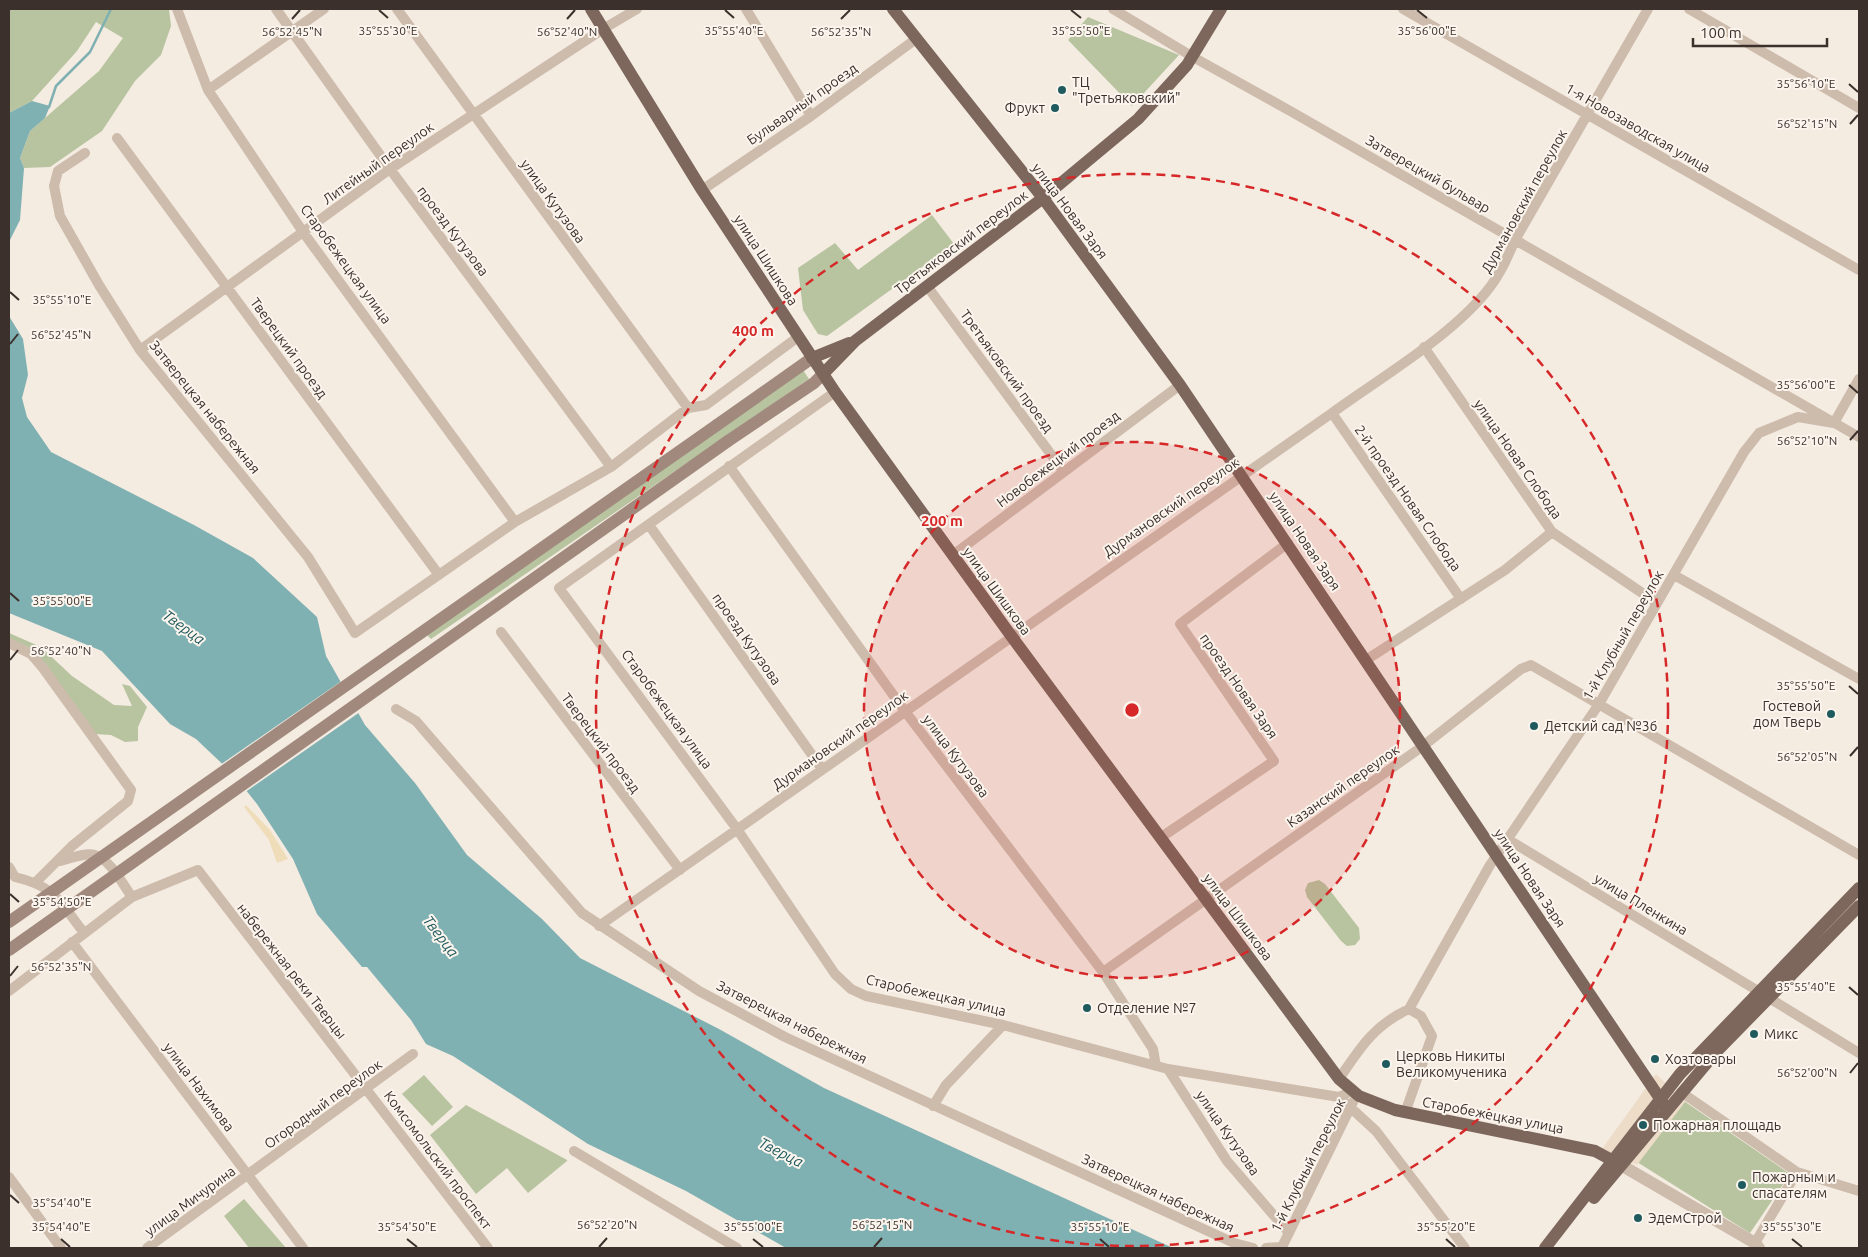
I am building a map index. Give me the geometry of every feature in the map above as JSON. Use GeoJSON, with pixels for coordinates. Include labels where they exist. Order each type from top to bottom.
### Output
{"type":"FeatureCollection","features":[{"type":"Feature","properties":{"kind":"main road","name":"улица Шишкова"},"geometry":{"type":"LineString","coordinates":[[591,9],[702,190],[835,392],[1012,637],[1354,1097]]}},
{"type":"Feature","properties":{"kind":"main road","name":"улица Новая Заря"},"geometry":{"type":"LineString","coordinates":[[893,9],[1043,198],[1180,384],[1664,1104]]}},
{"type":"Feature","properties":{"kind":"main road","name":"Третьяковский переулок"},"geometry":{"type":"LineString","coordinates":[[9,950],[728,441],[814,383],[854,341],[1043,198],[1142,115],[1167,89],[1193,57],[1221,9]]}},
{"type":"Feature","properties":{"kind":"main road","name":"Третьяковский переулок"},"geometry":{"type":"LineString","coordinates":[[9,922],[812,358],[854,341]]}},
{"type":"Feature","properties":{"kind":"main road"},"geometry":{"type":"LineString","coordinates":[[1664,1104],[1681,1092],[1859,888]]}},
{"type":"Feature","properties":{"kind":"main road"},"geometry":{"type":"LineString","coordinates":[[1545,1248],[1664,1104],[1678,1077],[1859,906]]}},
{"type":"Feature","properties":{"kind":"main road"},"geometry":{"type":"LineString","coordinates":[[1678,1077],[1677,1085],[1681,1092]]}},
{"type":"Feature","properties":{"kind":"main road","name":"Старобежецкая улица"},"geometry":{"type":"LineString","coordinates":[[1354,1097],[1405,1113],[1595,1151],[1617,1162]]}},
{"type":"Feature","properties":{"kind":"main road"},"geometry":{"type":"LineString","coordinates":[[1556,1248],[1601,1182]]}},
{"type":"Feature","properties":{"kind":"street","name":"Старобежецкая улица"},"geometry":{"type":"LineString","coordinates":[[177,9],[208,90],[303,232],[515,522]]}},
{"type":"Feature","properties":{"kind":"street","name":"проезд Кутузова"},"geometry":{"type":"LineString","coordinates":[[276,9],[390,169],[611,467]]}},
{"type":"Feature","properties":{"kind":"street"},"geometry":{"type":"LineString","coordinates":[[208,90],[324,9]]}},
{"type":"Feature","properties":{"kind":"street","name":"улица Кутузова"},"geometry":{"type":"LineString","coordinates":[[397,9],[688,408]]}},
{"type":"Feature","properties":{"kind":"street","name":"Литейный переулок"},"geometry":{"type":"LineString","coordinates":[[140,350],[390,169],[603,29],[637,9]]}},
{"type":"Feature","properties":{"kind":"street"},"geometry":{"type":"LineString","coordinates":[[746,9],[810,116]]}},
{"type":"Feature","properties":{"kind":"street","name":"Затверецкий бульвар"},"geometry":{"type":"LineString","coordinates":[[1113,9],[1193,57],[1859,437]]}},
{"type":"Feature","properties":{"kind":"street","name":"1-я Новозаводская улица"},"geometry":{"type":"LineString","coordinates":[[1403,9],[1859,270]]}},
{"type":"Feature","properties":{"kind":"street","name":"Дурмановский переулок"},"geometry":{"type":"LineString","coordinates":[[599,926],[904,710],[1012,637],[1242,474],[1332,413],[1424,347],[1463,316],[1490,288],[1499,274],[1514,240],[1648,9]]}},
{"type":"Feature","properties":{"kind":"street"},"geometry":{"type":"LineString","coordinates":[[1689,9],[1859,108]]}},
{"type":"Feature","properties":{"kind":"street","name":"Бульварный проезд"},"geometry":{"type":"LineString","coordinates":[[702,190],[810,116],[916,39]]}},
{"type":"Feature","properties":{"kind":"street","name":"Тверецкий проезд"},"geometry":{"type":"LineString","coordinates":[[117,138],[439,575]]}},
{"type":"Feature","properties":{"kind":"street","name":"Затверецкая набережная"},"geometry":{"type":"LineString","coordinates":[[86,153],[58,171],[54,186],[60,216],[99,285],[140,350],[308,557],[355,633],[439,575]]}},
{"type":"Feature","properties":{"kind":"street","name":"Третьяковский проезд"},"geometry":{"type":"LineString","coordinates":[[928,286],[1064,472]]}},
{"type":"Feature","properties":{"kind":"street"},"geometry":{"type":"LineString","coordinates":[[439,575],[515,522],[611,467],[688,408],[706,405],[798,337]]}},
{"type":"Feature","properties":{"kind":"street","name":"улица Новая Слобода"},"geometry":{"type":"LineString","coordinates":[[1424,347],[1552,532],[1657,603]]}},
{"type":"Feature","properties":{"kind":"street"},"geometry":{"type":"LineString","coordinates":[[1834,423],[1859,379]]}},
{"type":"Feature","properties":{"kind":"street","name":"Новобежецкий проезд"},"geometry":{"type":"LineString","coordinates":[[953,555],[1180,384]]}},
{"type":"Feature","properties":{"kind":"street"},"geometry":{"type":"LineString","coordinates":[[649,525],[835,392]]}},
{"type":"Feature","properties":{"kind":"street","name":"2-й проезд Новая Слобода"},"geometry":{"type":"LineString","coordinates":[[1332,413],[1461,599]]}},
{"type":"Feature","properties":{"kind":"street","name":"1-й Клубный переулок"},"geometry":{"type":"LineString","coordinates":[[1339,1079],[1374,1031],[1389,1018],[1409,1009],[1497,855],[1509,840],[1599,704],[1744,452],[1759,433],[1798,417],[1834,423]]}},
{"type":"Feature","properties":{"kind":"street","name":"улица Кутузова"},"geometry":{"type":"LineString","coordinates":[[729,466],[904,710],[1103,972],[1152,1048],[1156,1066]]}},
{"type":"Feature","properties":{"kind":"street","name":"Старобежецкая улица"},"geometry":{"type":"LineString","coordinates":[[649,525],[559,588],[737,829],[835,974],[850,989],[878,999],[1003,1025],[1168,1069],[1339,1097],[1354,1097]]}},
{"type":"Feature","properties":{"kind":"street","name":"проезд Кутузова"},"geometry":{"type":"LineString","coordinates":[[649,525],[822,769]]}},
{"type":"Feature","properties":{"kind":"street"},"geometry":{"type":"LineString","coordinates":[[1366,660],[1505,570],[1552,532]]}},
{"type":"Feature","properties":{"kind":"street","name":"проезд Новая Заря"},"geometry":{"type":"LineString","coordinates":[[1160,838],[1274,761],[1180,624],[1288,543]]}},
{"type":"Feature","properties":{"kind":"street"},"geometry":{"type":"LineString","coordinates":[[1674,575],[1859,679]]}},
{"type":"Feature","properties":{"kind":"street","name":"Тверецкий проезд"},"geometry":{"type":"LineString","coordinates":[[501,632],[680,870]]}},
{"type":"Feature","properties":{"kind":"street"},"geometry":{"type":"LineString","coordinates":[[9,643],[31,654],[43,668],[131,790],[128,802],[94,828],[36,882]]}},
{"type":"Feature","properties":{"kind":"street","name":"Казанский переулок"},"geometry":{"type":"LineString","coordinates":[[1103,972],[1423,746],[1521,669],[1531,665],[1599,704]]}},
{"type":"Feature","properties":{"kind":"street"},"geometry":{"type":"LineString","coordinates":[[1599,704],[1859,855]]}},
{"type":"Feature","properties":{"kind":"street","name":"Затверецкая набережная"},"geometry":{"type":"LineString","coordinates":[[396,709],[416,721],[582,913],[699,991],[786,1037],[933,1106],[1234,1243],[1253,1248]]}},
{"type":"Feature","properties":{"kind":"street","name":"улица Пленкина"},"geometry":{"type":"LineString","coordinates":[[1509,840],[1859,1053]]}},
{"type":"Feature","properties":{"kind":"street"},"geometry":{"type":"LineString","coordinates":[[9,991],[132,897],[106,862],[95,855],[60,861]]}},
{"type":"Feature","properties":{"kind":"street"},"geometry":{"type":"LineString","coordinates":[[9,868],[12,879],[36,882],[51,890],[84,933]]}},
{"type":"Feature","properties":{"kind":"street","name":"набережная реки Тверцы"},"geometry":{"type":"LineString","coordinates":[[132,897],[198,870],[366,1089]]}},
{"type":"Feature","properties":{"kind":"street","name":"улица Нахимова"},"geometry":{"type":"LineString","coordinates":[[72,942],[304,1248]]}},
{"type":"Feature","properties":{"kind":"street"},"geometry":{"type":"LineString","coordinates":[[1405,1113],[1432,1036],[1420,1016],[1409,1009]]}},
{"type":"Feature","properties":{"kind":"street"},"geometry":{"type":"LineString","coordinates":[[933,1106],[946,1085],[1003,1025]]}},
{"type":"Feature","properties":{"kind":"street","name":"Огородный переулок"},"geometry":{"type":"LineString","coordinates":[[248,1176],[413,1054]]}},
{"type":"Feature","properties":{"kind":"street","name":"улица Кутузова"},"geometry":{"type":"LineString","coordinates":[[1168,1069],[1228,1161],[1288,1233]]}},
{"type":"Feature","properties":{"kind":"street","name":"Комсомольский проспект"},"geometry":{"type":"LineString","coordinates":[[366,1089],[488,1248]]}},
{"type":"Feature","properties":{"kind":"street"},"geometry":{"type":"LineString","coordinates":[[1681,1092],[1797,1172],[1859,1191]]}},
{"type":"Feature","properties":{"kind":"street","name":"1-й Клубный переулок"},"geometry":{"type":"LineString","coordinates":[[1282,1248],[1354,1097]]}},
{"type":"Feature","properties":{"kind":"street","name":"улица Шишкова"},"geometry":{"type":"LineString","coordinates":[[1354,1097],[1376,1131],[1465,1248]]}},
{"type":"Feature","properties":{"kind":"street"},"geometry":{"type":"LineString","coordinates":[[574,1152],[723,1246],[737,1248]]}},
{"type":"Feature","properties":{"kind":"street"},"geometry":{"type":"LineString","coordinates":[[1617,1162],[1757,1245],[1797,1172]]}},
{"type":"Feature","properties":{"kind":"street","name":"улица Мичурина"},"geometry":{"type":"LineString","coordinates":[[147,1248],[248,1176]]}},
{"type":"Feature","properties":{"kind":"street"},"geometry":{"type":"LineString","coordinates":[[9,1177],[61,1248]]}},
{"type":"Feature","properties":{"kind":"street"},"geometry":{"type":"LineString","coordinates":[[1266,1248],[1282,1248]]}},
{"type":"Feature","properties":{"kind":"green space"},"geometry":{"type":"Polygon","coordinates":[[[9,9],[169,9],[171,26],[161,55],[135,81],[102,131],[50,167],[24,168],[20,158],[30,131],[99,71],[123,38],[96,22],[77,51],[32,101],[9,113],[9,9]]]}},
{"type":"Feature","properties":{"kind":"green space"},"geometry":{"type":"Polygon","coordinates":[[[1088,17],[1179,55],[1132,106],[1068,40],[1088,17]]]}},
{"type":"Feature","properties":{"kind":"green space"},"geometry":{"type":"Polygon","coordinates":[[[932,215],[954,244],[827,336],[818,334],[803,310],[798,268],[835,243],[858,270],[932,215]]]}},
{"type":"Feature","properties":{"kind":"green space"},"geometry":{"type":"Polygon","coordinates":[[[803,370],[809,379],[431,639],[427,635],[803,370]]]}},
{"type":"Feature","properties":{"kind":"green space"},"geometry":{"type":"Polygon","coordinates":[[[9,633],[41,647],[72,676],[114,705],[132,706],[122,684],[130,686],[147,707],[138,727],[138,741],[125,742],[111,735],[94,734],[35,650],[9,639],[9,633]]]}},
{"type":"Feature","properties":{"kind":"green space"},"geometry":{"type":"Polygon","coordinates":[[[1319,880],[1325,884],[1359,928],[1360,939],[1355,945],[1347,946],[1341,941],[1307,897],[1305,890],[1308,883],[1319,880]]]}},
{"type":"Feature","properties":{"kind":"green space"},"geometry":{"type":"Polygon","coordinates":[[[424,1075],[453,1107],[432,1126],[402,1094],[424,1075]]]}},
{"type":"Feature","properties":{"kind":"green space"},"geometry":{"type":"Polygon","coordinates":[[[1684,1101],[1790,1174],[1750,1233],[1637,1162],[1684,1101]]]}},
{"type":"Feature","properties":{"kind":"green space"},"geometry":{"type":"Polygon","coordinates":[[[466,1105],[567,1161],[528,1193],[507,1168],[476,1194],[430,1135],[466,1105]]]}},
{"type":"Feature","properties":{"kind":"green space"},"geometry":{"type":"Polygon","coordinates":[[[244,1199],[286,1248],[249,1248],[224,1216],[244,1199]]]}},
{"type":"Feature","properties":{"kind":"sand"},"geometry":{"type":"Polygon","coordinates":[[[246,805],[270,830],[288,859],[277,863],[269,840],[244,807],[246,805]]]}},
{"type":"Feature","properties":{"kind":"shaded area","name":"Пожарная площадь"},"geometry":{"type":"Polygon","coordinates":[[[1656,1074],[1685,1102],[1637,1165],[1602,1149],[1656,1074]]]}},
{"type":"Feature","properties":{"kind":"water"},"geometry":{"type":"Polygon","coordinates":[[[32,101],[50,106],[45,118],[30,131],[20,158],[24,168],[20,220],[9,242],[9,113],[32,101]]]}},
{"type":"Feature","properties":{"kind":"water","name":"Тверца"},"geometry":{"type":"Polygon","coordinates":[[[9,316],[23,339],[28,375],[22,398],[27,417],[51,452],[194,525],[253,558],[317,617],[326,656],[365,725],[415,783],[467,855],[542,919],[580,958],[719,1029],[824,1088],[1173,1248],[786,1248],[686,1191],[588,1144],[453,1056],[426,1044],[411,1020],[367,967],[362,967],[317,914],[293,859],[257,804],[233,774],[196,739],[170,724],[102,651],[9,613],[9,316]]]}},
{"type":"Feature","properties":{"kind":"pier"},"geometry":{"type":"Polygon","coordinates":[[[343,680],[360,712],[244,793],[231,775],[220,765],[343,680]]]}},
{"type":"Feature","properties":{"kind":"waterway"},"geometry":{"type":"LineString","coordinates":[[49,107],[56,86],[90,52],[111,9]]}},
{"type":"Feature","properties":{"kind":"place","name":"ТЦ \"Третьяковский\""},"geometry":{"type":"Point","coordinates":[1062,90]}},
{"type":"Feature","properties":{"kind":"place","name":"Фрукт"},"geometry":{"type":"Point","coordinates":[1055,108]}},
{"type":"Feature","properties":{"kind":"place","name":"Гостевой дом Тверь"},"geometry":{"type":"Point","coordinates":[1831,714]}},
{"type":"Feature","properties":{"kind":"place","name":"Детский сад №36"},"geometry":{"type":"Point","coordinates":[1534,726]}},
{"type":"Feature","properties":{"kind":"place","name":"Отделение №7"},"geometry":{"type":"Point","coordinates":[1087,1008]}},
{"type":"Feature","properties":{"kind":"place","name":"Микс"},"geometry":{"type":"Point","coordinates":[1754,1034]}},
{"type":"Feature","properties":{"kind":"place","name":"Хозтовары"},"geometry":{"type":"Point","coordinates":[1655,1059]}},
{"type":"Feature","properties":{"kind":"place","name":"Церковь Никиты Великомученика"},"geometry":{"type":"Point","coordinates":[1386,1064]}},
{"type":"Feature","properties":{"kind":"place","name":"Пожарная площадь"},"geometry":{"type":"Point","coordinates":[1643,1125]}},
{"type":"Feature","properties":{"kind":"place","name":"Пожарным и спасателям"},"geometry":{"type":"Point","coordinates":[1742,1185]}},
{"type":"Feature","properties":{"kind":"place","name":"ЭдемСтрой"},"geometry":{"type":"Point","coordinates":[1638,1218]}}]}
